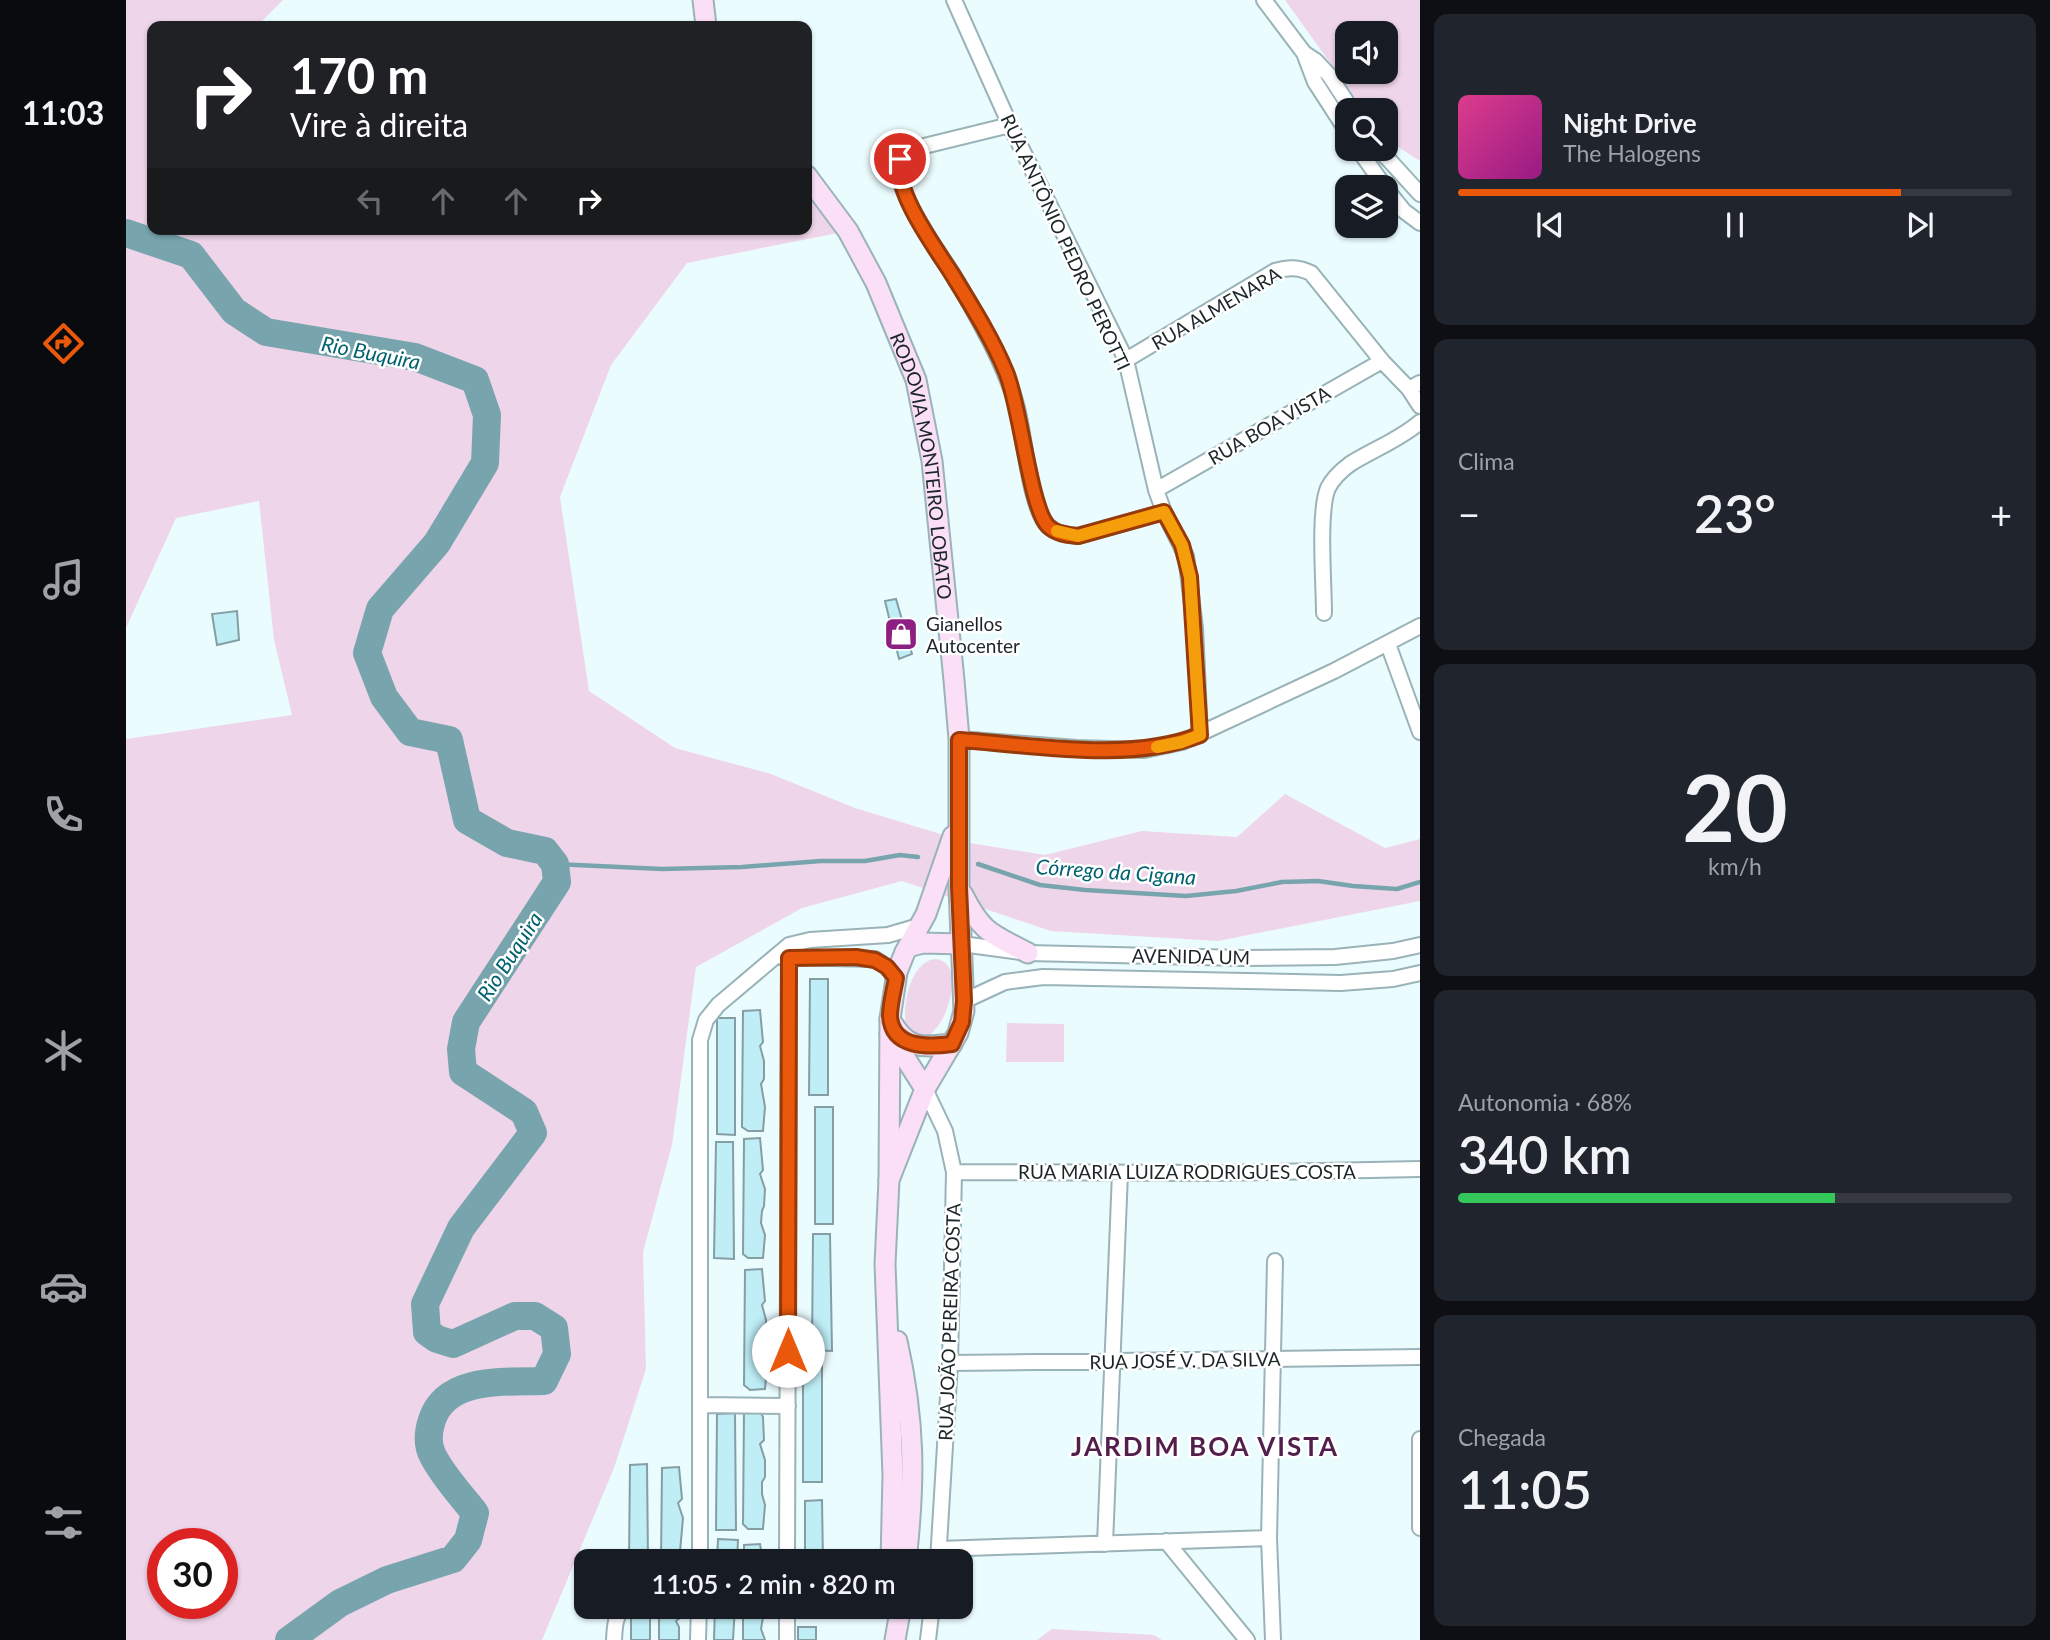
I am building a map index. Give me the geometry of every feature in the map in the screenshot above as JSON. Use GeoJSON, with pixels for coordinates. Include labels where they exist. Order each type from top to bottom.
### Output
{"type":"FeatureCollection","features":[{"type":"Feature","properties":{"kind":"main road"},"geometry":{"type":"LineString","coordinates":[[703,0],[705,21]]}},
{"type":"Feature","properties":{"kind":"main road","name":"RODOVIA MONTEIRO LOBATO"},"geometry":{"type":"LineString","coordinates":[[812,183],[848,231],[876,284],[916,380],[932,461],[959,740],[959,887],[964,1001],[962,1022],[925,1089],[889,1180]]}},
{"type":"Feature","properties":{"kind":"main road","name":"RODOVIA MONTEIRO LOBATO"},"geometry":{"type":"LineString","coordinates":[[891,1549],[892,1475],[885,1264],[889,1180],[890,1026],[896,978],[941,875],[958,822]]}},
{"type":"Feature","properties":{"kind":"main road"},"geometry":{"type":"LineString","coordinates":[[959,887],[974,918],[983,928],[1027,953]]}},
{"type":"Feature","properties":{"kind":"main road"},"geometry":{"type":"LineString","coordinates":[[908,947],[923,943],[962,944]]}},
{"type":"Feature","properties":{"kind":"main road"},"geometry":{"type":"LineString","coordinates":[[890,1026],[911,1043],[927,1047],[952,1044]]}},
{"type":"Feature","properties":{"kind":"main road"},"geometry":{"type":"LineString","coordinates":[[890,1026],[925,1089]]}},
{"type":"Feature","properties":{"kind":"main road","name":"RODOVIA MONTEIRO LOBATO"},"geometry":{"type":"LineString","coordinates":[[887,1295],[906,1381],[911,1420],[913,1478],[907,1549]]}},
{"type":"Feature","properties":{"kind":"main road"},"geometry":{"type":"LineString","coordinates":[[891,1619],[893,1640]]}},
{"type":"Feature","properties":{"kind":"main road"},"geometry":{"type":"LineString","coordinates":[[893,1640],[898,1619]]}},
{"type":"Feature","properties":{"kind":"street","name":"RUA ANTÔNIO PEDRO PEROTTI"},"geometry":{"type":"LineString","coordinates":[[954,0],[1010,125],[1126,360],[1156,490],[1164,512],[1182,545],[1190,577],[1200,735]]}},
{"type":"Feature","properties":{"kind":"street"},"geometry":{"type":"LineString","coordinates":[[1264,0],[1304,53],[1315,82],[1335,113]]}},
{"type":"Feature","properties":{"kind":"street"},"geometry":{"type":"LineString","coordinates":[[1304,53],[1329,75],[1344,98]]}},
{"type":"Feature","properties":{"kind":"street"},"geometry":{"type":"LineString","coordinates":[[1010,125],[912,149],[900,159],[899,175],[913,209],[976,314],[1006,372],[1018,410],[1031,480],[1041,516],[1048,526],[1066,535],[1078,536],[1164,512]]}},
{"type":"Feature","properties":{"kind":"street"},"geometry":{"type":"LineString","coordinates":[[1390,161],[1420,194]]}},
{"type":"Feature","properties":{"kind":"street"},"geometry":{"type":"LineString","coordinates":[[1398,204],[1420,223]]}},
{"type":"Feature","properties":{"kind":"street","name":"RUA ALMENARA"},"geometry":{"type":"LineString","coordinates":[[1126,360],[1275,271],[1299,267],[1311,273],[1382,361],[1415,386],[1420,405]]}},
{"type":"Feature","properties":{"kind":"street","name":"RUA BOA VISTA"},"geometry":{"type":"LineString","coordinates":[[1156,490],[1382,361]]}},
{"type":"Feature","properties":{"kind":"street"},"geometry":{"type":"LineString","coordinates":[[1324,613],[1324,515],[1327,490],[1350,465],[1405,435],[1420,422]]}},
{"type":"Feature","properties":{"kind":"street"},"geometry":{"type":"LineString","coordinates":[[959,740],[1144,750],[1182,742],[1388,644],[1420,626]]}},
{"type":"Feature","properties":{"kind":"street"},"geometry":{"type":"LineString","coordinates":[[1388,644],[1420,732]]}},
{"type":"Feature","properties":{"kind":"street"},"geometry":{"type":"LineString","coordinates":[[700,1549],[700,1040],[706,1020],[718,1005],[784,953],[810,940],[888,935],[919,926]]}},
{"type":"Feature","properties":{"kind":"street","name":"AVENIDA UM"},"geometry":{"type":"LineString","coordinates":[[962,944],[1027,953],[1243,958],[1335,957],[1393,951],[1420,945]]}},
{"type":"Feature","properties":{"kind":"street"},"geometry":{"type":"LineString","coordinates":[[784,953],[875,960],[887,967],[896,978]]}},
{"type":"Feature","properties":{"kind":"street"},"geometry":{"type":"LineString","coordinates":[[784,953],[787,1549]]}},
{"type":"Feature","properties":{"kind":"street"},"geometry":{"type":"LineString","coordinates":[[964,1001],[1005,982],[1043,977],[1341,983],[1393,979],[1420,973]]}},
{"type":"Feature","properties":{"kind":"street","name":"RUA JOÃO PEREIRA COSTA"},"geometry":{"type":"LineString","coordinates":[[925,1089],[945,1131],[954,1172],[950,1363],[938,1549]]}},
{"type":"Feature","properties":{"kind":"street","name":"RUA MARIA LUIZA RODRIGUES COSTA"},"geometry":{"type":"LineString","coordinates":[[954,1172],[1420,1169]]}},
{"type":"Feature","properties":{"kind":"street"},"geometry":{"type":"LineString","coordinates":[[1105,1544],[1120,1173]]}},
{"type":"Feature","properties":{"kind":"street"},"geometry":{"type":"LineString","coordinates":[[1273,1640],[1269,1538],[1275,1261]]}},
{"type":"Feature","properties":{"kind":"street","name":"RUA JOSÉ V. DA SILVA"},"geometry":{"type":"LineString","coordinates":[[950,1363],[1420,1357]]}},
{"type":"Feature","properties":{"kind":"street"},"geometry":{"type":"LineString","coordinates":[[702,1405],[788,1406]]}},
{"type":"Feature","properties":{"kind":"street"},"geometry":{"type":"LineString","coordinates":[[1420,1439],[1420,1528]]}},
{"type":"Feature","properties":{"kind":"street"},"geometry":{"type":"LineString","coordinates":[[973,1553],[1105,1544],[1269,1538]]}},
{"type":"Feature","properties":{"kind":"street"},"geometry":{"type":"LineString","coordinates":[[1166,1541],[1247,1640]]}},
{"type":"Feature","properties":{"kind":"street"},"geometry":{"type":"LineString","coordinates":[[614,1640],[617,1619]]}},
{"type":"Feature","properties":{"kind":"street"},"geometry":{"type":"LineString","coordinates":[[698,1640],[699,1619]]}},
{"type":"Feature","properties":{"kind":"street"},"geometry":{"type":"LineString","coordinates":[[787,1619],[787,1640]]}},
{"type":"Feature","properties":{"kind":"street"},"geometry":{"type":"LineString","coordinates":[[928,1640],[930,1619]]}},
{"type":"Feature","properties":{"kind":"shaded area"},"geometry":{"type":"Polygon","coordinates":[[[126,0],[283,0],[262,21],[147,21],[147,235],[812,235],[812,184],[848,231],[687,263],[611,365],[560,497],[589,691],[675,748],[771,774],[855,808],[970,843],[1045,855],[1142,831],[1237,837],[1285,794],[1385,848],[1420,839],[1420,901],[1218,941],[1051,931],[902,881],[802,908],[696,967],[672,1145],[643,1252],[646,1369],[614,1468],[580,1549],[574,1549],[574,1564],[542,1640],[126,1640],[126,739],[292,715],[274,640],[259,501],[176,518],[126,628],[126,0]]]}},
{"type":"Feature","properties":{"kind":"shaded area"},"geometry":{"type":"Polygon","coordinates":[[[1285,0],[1420,0],[1420,161],[1398,147],[1398,98],[1355,98],[1345,84],[1398,84],[1398,21],[1335,21],[1335,70],[1285,0]]]}},
{"type":"Feature","properties":{"kind":"shaded area"},"geometry":{"type":"Polygon","coordinates":[[[934,959],[943,961],[949,967],[952,975],[951,994],[940,1023],[928,1038],[919,1040],[906,1028],[907,998],[913,977],[925,963],[934,959]]]}},
{"type":"Feature","properties":{"kind":"shaded area"},"geometry":{"type":"Polygon","coordinates":[[[1007,1023],[1064,1024],[1064,1062],[1006,1062],[1007,1023]]]}},
{"type":"Feature","properties":{"kind":"shaded area"},"geometry":{"type":"Polygon","coordinates":[[[1052,1629],[1154,1635],[1162,1640],[1037,1640],[1052,1629]]]}},
{"type":"Feature","properties":{"kind":"building"},"geometry":{"type":"Polygon","coordinates":[[[896,599],[912,654],[899,659],[885,601],[896,599]]]}},
{"type":"Feature","properties":{"kind":"building"},"geometry":{"type":"Polygon","coordinates":[[[237,611],[239,640],[217,645],[212,614],[237,611]]]}},
{"type":"Feature","properties":{"kind":"building"},"geometry":{"type":"Polygon","coordinates":[[[810,979],[828,979],[828,1095],[809,1095],[810,979]]]}},
{"type":"Feature","properties":{"kind":"building"},"geometry":{"type":"Polygon","coordinates":[[[760,1010],[763,1042],[760,1046],[764,1061],[764,1079],[761,1084],[765,1107],[763,1131],[748,1131],[742,1127],[743,1011],[760,1010]]]}},
{"type":"Feature","properties":{"kind":"building"},"geometry":{"type":"Polygon","coordinates":[[[717,1018],[735,1018],[735,1135],[717,1134],[717,1018]]]}},
{"type":"Feature","properties":{"kind":"building"},"geometry":{"type":"Polygon","coordinates":[[[815,1107],[833,1107],[833,1224],[815,1224],[815,1107]]]}},
{"type":"Feature","properties":{"kind":"building"},"geometry":{"type":"Polygon","coordinates":[[[760,1138],[763,1170],[760,1174],[765,1189],[761,1223],[765,1235],[763,1258],[748,1258],[743,1254],[744,1139],[760,1138]]]}},
{"type":"Feature","properties":{"kind":"building"},"geometry":{"type":"Polygon","coordinates":[[[716,1142],[733,1142],[734,1259],[714,1258],[716,1142]]]}},
{"type":"Feature","properties":{"kind":"building"},"geometry":{"type":"Polygon","coordinates":[[[813,1234],[830,1234],[832,1351],[812,1350],[813,1234]]]}},
{"type":"Feature","properties":{"kind":"building"},"geometry":{"type":"Polygon","coordinates":[[[762,1269],[765,1301],[762,1305],[766,1320],[766,1337],[763,1342],[767,1366],[765,1389],[750,1390],[744,1385],[745,1270],[762,1269]]]}},
{"type":"Feature","properties":{"kind":"building"},"geometry":{"type":"Polygon","coordinates":[[[803,1365],[822,1365],[822,1482],[803,1482],[803,1365]]]}},
{"type":"Feature","properties":{"kind":"building"},"geometry":{"type":"Polygon","coordinates":[[[744,1409],[761,1413],[763,1417],[764,1440],[760,1444],[765,1460],[765,1477],[762,1482],[765,1505],[763,1529],[748,1529],[743,1524],[744,1409]]]}},
{"type":"Feature","properties":{"kind":"building"},"geometry":{"type":"Polygon","coordinates":[[[735,1413],[736,1530],[716,1530],[717,1414],[735,1413]]]}},
{"type":"Feature","properties":{"kind":"building"},"geometry":{"type":"Polygon","coordinates":[[[647,1464],[648,1549],[629,1549],[630,1465],[647,1464]]]}},
{"type":"Feature","properties":{"kind":"building"},"geometry":{"type":"Polygon","coordinates":[[[679,1467],[682,1499],[678,1503],[683,1518],[680,1549],[661,1549],[662,1468],[679,1467]]]}},
{"type":"Feature","properties":{"kind":"building"},"geometry":{"type":"Polygon","coordinates":[[[822,1500],[823,1549],[805,1549],[805,1501],[822,1500]]]}},
{"type":"Feature","properties":{"kind":"building"},"geometry":{"type":"Polygon","coordinates":[[[718,1539],[738,1540],[738,1549],[718,1549],[718,1539]]]}},
{"type":"Feature","properties":{"kind":"building"},"geometry":{"type":"Polygon","coordinates":[[[760,1544],[761,1549],[744,1549],[744,1545],[760,1544]]]}},
{"type":"Feature","properties":{"kind":"building"},"geometry":{"type":"Polygon","coordinates":[[[631,1619],[650,1619],[650,1640],[631,1640],[631,1619]]]}},
{"type":"Feature","properties":{"kind":"building"},"geometry":{"type":"Polygon","coordinates":[[[659,1619],[679,1619],[676,1621],[679,1640],[659,1640],[659,1619]]]}},
{"type":"Feature","properties":{"kind":"building"},"geometry":{"type":"Polygon","coordinates":[[[715,1619],[734,1619],[733,1640],[714,1640],[715,1619]]]}},
{"type":"Feature","properties":{"kind":"building"},"geometry":{"type":"Polygon","coordinates":[[[743,1619],[763,1619],[761,1629],[765,1640],[743,1640],[743,1619]]]}},
{"type":"Feature","properties":{"kind":"building"},"geometry":{"type":"Polygon","coordinates":[[[798,1627],[816,1627],[816,1640],[798,1640],[798,1627]]]}},
{"type":"Feature","properties":{"kind":"waterway","name":"Rio Buquira"},"geometry":{"type":"LineString","coordinates":[[126,233],[191,255],[234,311],[266,332],[415,357],[475,380],[487,415],[485,463],[437,543],[380,609],[367,653],[384,697],[410,732],[449,740],[467,820],[507,843],[545,851],[555,864],[557,882],[466,1022],[461,1049],[463,1072],[524,1112],[533,1133],[461,1228],[425,1304],[427,1332],[437,1339],[453,1344],[515,1316],[535,1316],[554,1328],[557,1354],[544,1381],[479,1384],[450,1395],[439,1406],[430,1429],[433,1456],[475,1513],[468,1540],[453,1559],[387,1580],[340,1603],[289,1640]]}},
{"type":"Feature","properties":{"kind":"waterway","name":"Córrego da Cigana"},"geometry":{"type":"LineString","coordinates":[[555,864],[662,869],[865,861],[900,855],[918,857]]}},
{"type":"Feature","properties":{"kind":"waterway","name":"Córrego da Cigana"},"geometry":{"type":"LineString","coordinates":[[978,864],[1040,885],[1186,896],[1236,891],[1282,882],[1318,881],[1397,889],[1420,882]]}},
{"type":"Feature","properties":{"kind":"slow traffic"},"geometry":{"type":"LineString","coordinates":[[1057,531],[1078,536],[1164,512],[1182,545],[1190,577],[1195,628],[1200,735],[1157,747]]}},
{"type":"Feature","properties":{"kind":"place","name":"Gianellos Autocenter"},"geometry":{"type":"Point","coordinates":[901,634]}},
{"type":"Feature","properties":{"kind":"district","name":"JARDIM BOA VISTA"},"geometry":{"type":"Point","coordinates":[1205,1446]}},
{"type":"Feature","properties":{"kind":"route"},"geometry":{"type":"LineString","coordinates":[[788,1351],[789,958],[856,957],[881,962],[896,978],[890,1019],[902,1038],[918,1046],[952,1044],[964,1011],[959,887],[959,740],[1144,750],[1182,742],[1200,735],[1195,628],[1190,577],[1182,545],[1164,512],[1078,536],[1066,535],[1048,526],[1041,516],[1031,480],[1018,410],[1006,372],[976,314],[913,209],[899,175],[900,159]]}}]}
